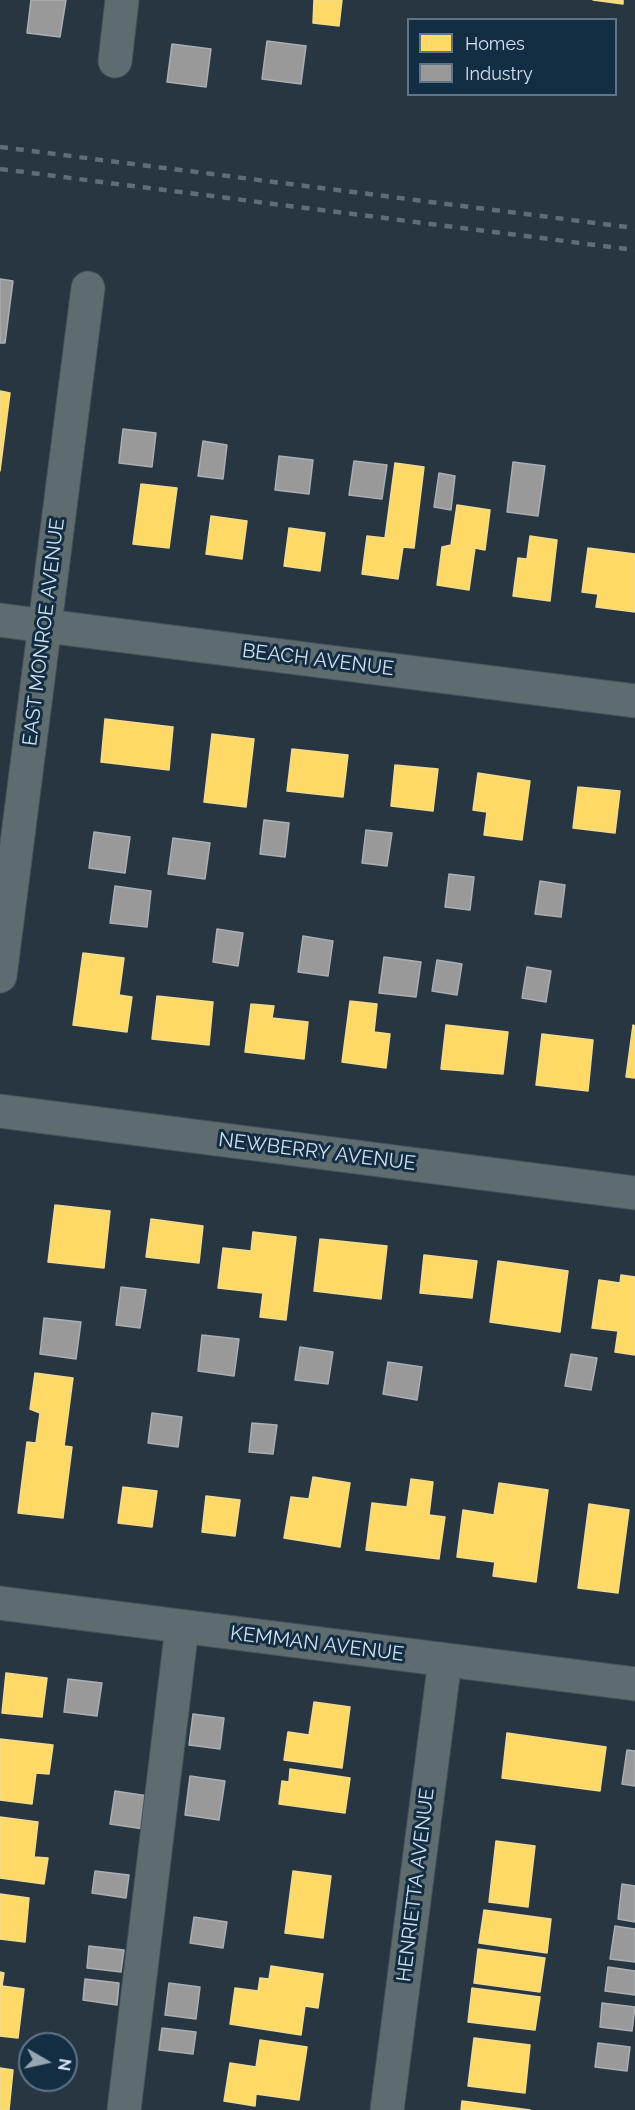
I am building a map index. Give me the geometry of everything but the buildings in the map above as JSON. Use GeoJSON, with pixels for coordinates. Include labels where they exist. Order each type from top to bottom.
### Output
{"type":"FeatureCollection","features":[{"type":"Feature","properties":{"kind":"street"},"geometry":{"type":"LineString","coordinates":[[115,61],[122,0]]}},
{"type":"Feature","properties":{"kind":"street","name":"EAST MONROE AVENUE"},"geometry":{"type":"LineString","coordinates":[[0,975],[88,288]]}},
{"type":"Feature","properties":{"kind":"street","name":"BEACH AVENUE"},"geometry":{"type":"LineString","coordinates":[[0,620],[635,701]]}},
{"type":"Feature","properties":{"kind":"street","name":"NEWBERRY AVENUE"},"geometry":{"type":"LineString","coordinates":[[0,1111],[635,1193]]}},
{"type":"Feature","properties":{"kind":"street","name":"KEMMAN AVENUE"},"geometry":{"type":"LineString","coordinates":[[0,1603],[635,1684]]}},
{"type":"Feature","properties":{"kind":"street"},"geometry":{"type":"LineString","coordinates":[[124,2110],[182,1627]]}},
{"type":"Feature","properties":{"kind":"street","name":"HENRIETTA AVENUE"},"geometry":{"type":"LineString","coordinates":[[387,2110],[445,1660]]}},
{"type":"Feature","properties":{"kind":"railway"},"geometry":{"type":"LineString","coordinates":[[0,147],[635,228]]}},
{"type":"Feature","properties":{"kind":"railway"},"geometry":{"type":"LineString","coordinates":[[0,169],[635,250]]}}]}
